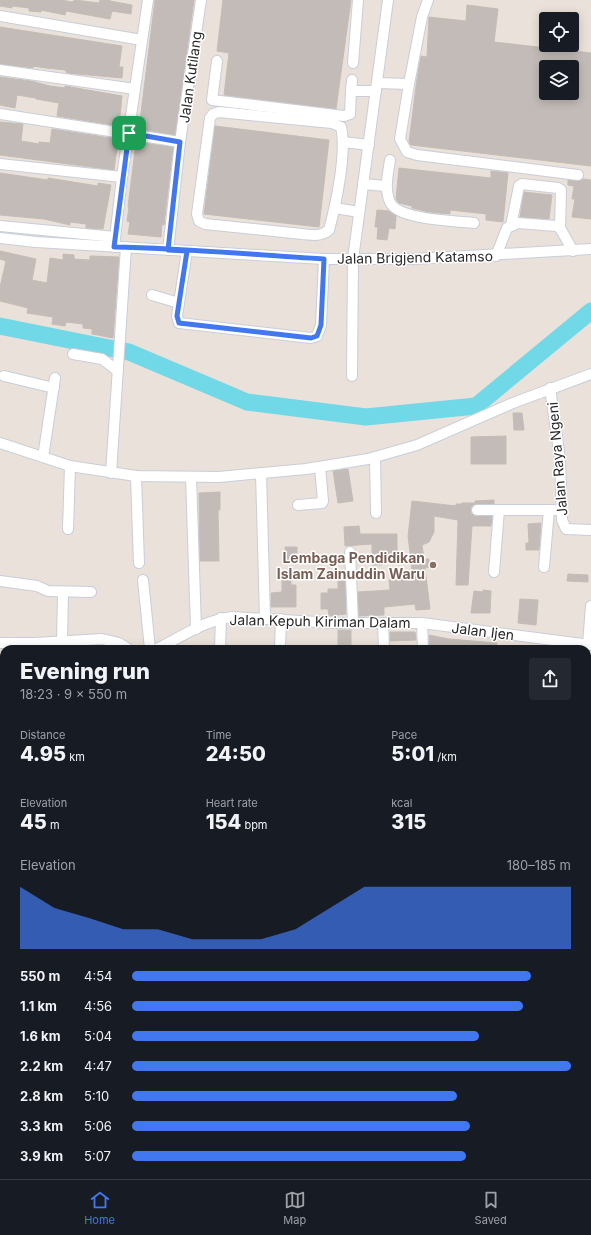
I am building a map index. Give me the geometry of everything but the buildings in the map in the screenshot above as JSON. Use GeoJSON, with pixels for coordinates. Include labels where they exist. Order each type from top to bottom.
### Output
{"type":"FeatureCollection","features":[{"type":"Feature","properties":{"kind":"street"},"geometry":{"type":"LineString","coordinates":[[0,226],[77,233],[115,242],[122,177],[148,0]]}},
{"type":"Feature","properties":{"kind":"street","name":"Jalan Kutilang"},"geometry":{"type":"LineString","coordinates":[[168,250],[180,142],[201,0]]}},
{"type":"Feature","properties":{"kind":"street"},"geometry":{"type":"LineString","coordinates":[[352,63],[358,0]]}},
{"type":"Feature","properties":{"kind":"street"},"geometry":{"type":"LineString","coordinates":[[352,376],[354,259],[388,0]]}},
{"type":"Feature","properties":{"kind":"street"},"geometry":{"type":"LineString","coordinates":[[428,0],[422,17],[400,139],[407,152],[417,155],[578,175]]}},
{"type":"Feature","properties":{"kind":"street"},"geometry":{"type":"LineString","coordinates":[[0,16],[142,40]]}},
{"type":"Feature","properties":{"kind":"street"},"geometry":{"type":"LineString","coordinates":[[217,61],[212,100],[344,116],[350,114],[351,86],[376,87],[409,84]]}},
{"type":"Feature","properties":{"kind":"street"},"geometry":{"type":"LineString","coordinates":[[0,70],[136,89]]}},
{"type":"Feature","properties":{"kind":"street"},"geometry":{"type":"LineString","coordinates":[[219,112],[332,123],[340,127],[343,142],[330,230],[325,234],[316,235],[205,224],[199,221],[197,214],[210,118],[213,114],[219,112]]}},
{"type":"Feature","properties":{"kind":"street"},"geometry":{"type":"LineString","coordinates":[[0,114],[180,142]]}},
{"type":"Feature","properties":{"kind":"street"},"geometry":{"type":"LineString","coordinates":[[343,142],[368,145]]}},
{"type":"Feature","properties":{"kind":"street"},"geometry":{"type":"LineString","coordinates":[[390,160],[386,186],[391,206],[410,215],[474,223]]}},
{"type":"Feature","properties":{"kind":"street"},"geometry":{"type":"LineString","coordinates":[[0,164],[122,177]]}},
{"type":"Feature","properties":{"kind":"street"},"geometry":{"type":"LineString","coordinates":[[363,184],[386,186]]}},
{"type":"Feature","properties":{"kind":"street"},"geometry":{"type":"LineString","coordinates":[[511,226],[518,186],[522,184],[558,188],[561,190],[560,228],[573,251]]}},
{"type":"Feature","properties":{"kind":"street"},"geometry":{"type":"LineString","coordinates":[[334,208],[359,212]]}},
{"type":"Feature","properties":{"kind":"street"},"geometry":{"type":"LineString","coordinates":[[496,256],[508,228],[511,226],[518,223],[556,226],[560,228]]}},
{"type":"Feature","properties":{"kind":"street"},"geometry":{"type":"LineString","coordinates":[[76,244],[77,233]]}},
{"type":"Feature","properties":{"kind":"street","name":"Jalan Brigjend Katamso"},"geometry":{"type":"LineString","coordinates":[[0,238],[76,244],[115,242],[126,247],[324,259],[413,260],[496,256],[573,251],[591,246]]}},
{"type":"Feature","properties":{"kind":"street"},"geometry":{"type":"LineString","coordinates":[[111,473],[126,247]]}},
{"type":"Feature","properties":{"kind":"street"},"geometry":{"type":"LineString","coordinates":[[187,251],[177,320],[181,324],[311,338],[317,336],[321,325],[324,259]]}},
{"type":"Feature","properties":{"kind":"street"},"geometry":{"type":"LineString","coordinates":[[152,295],[179,303]]}},
{"type":"Feature","properties":{"kind":"street"},"geometry":{"type":"LineString","coordinates":[[73,354],[102,359],[118,369]]}},
{"type":"Feature","properties":{"kind":"street"},"geometry":{"type":"LineString","coordinates":[[0,443],[70,466],[136,476],[191,477],[262,473],[320,467],[375,457],[417,445],[550,388],[591,374]]}},
{"type":"Feature","properties":{"kind":"street"},"geometry":{"type":"LineString","coordinates":[[4,376],[55,383],[43,457]]}},
{"type":"Feature","properties":{"kind":"street","name":"Jalan Raya Ngeni"},"geometry":{"type":"LineString","coordinates":[[550,388],[560,459],[562,520],[566,529],[591,530]]}},
{"type":"Feature","properties":{"kind":"street"},"geometry":{"type":"LineString","coordinates":[[375,457],[376,513]]}},
{"type":"Feature","properties":{"kind":"street"},"geometry":{"type":"LineString","coordinates":[[68,530],[70,466]]}},
{"type":"Feature","properties":{"kind":"street"},"geometry":{"type":"LineString","coordinates":[[298,505],[322,503],[320,467]]}},
{"type":"Feature","properties":{"kind":"street"},"geometry":{"type":"LineString","coordinates":[[262,473],[265,618]]}},
{"type":"Feature","properties":{"kind":"street"},"geometry":{"type":"LineString","coordinates":[[136,476],[139,563]]}},
{"type":"Feature","properties":{"kind":"street"},"geometry":{"type":"LineString","coordinates":[[191,477],[196,629]]}},
{"type":"Feature","properties":{"kind":"street"},"geometry":{"type":"LineString","coordinates":[[477,510],[561,510]]}},
{"type":"Feature","properties":{"kind":"street"},"geometry":{"type":"LineString","coordinates":[[494,572],[499,510]]}},
{"type":"Feature","properties":{"kind":"street"},"geometry":{"type":"LineString","coordinates":[[544,567],[549,510]]}},
{"type":"Feature","properties":{"kind":"street"},"geometry":{"type":"LineString","coordinates":[[350,552],[353,623]]}},
{"type":"Feature","properties":{"kind":"street"},"geometry":{"type":"LineString","coordinates":[[143,580],[150,645]]}},
{"type":"Feature","properties":{"kind":"street"},"geometry":{"type":"LineString","coordinates":[[0,581],[37,586],[48,591],[91,592]]}},
{"type":"Feature","properties":{"kind":"street"},"geometry":{"type":"LineString","coordinates":[[62,642],[63,592]]}},
{"type":"Feature","properties":{"kind":"street"},"geometry":{"type":"LineString","coordinates":[[590,645],[591,606]]}},
{"type":"Feature","properties":{"kind":"street"},"geometry":{"type":"LineString","coordinates":[[220,645],[221,618]]}},
{"type":"Feature","properties":{"kind":"street","name":"Jalan Kepuh Kiriman Dalam"},"geometry":{"type":"LineString","coordinates":[[168,645],[196,629],[221,618],[265,618],[353,623],[422,623]]}},
{"type":"Feature","properties":{"kind":"street"},"geometry":{"type":"LineString","coordinates":[[280,645],[281,619]]}},
{"type":"Feature","properties":{"kind":"street"},"geometry":{"type":"LineString","coordinates":[[383,623],[384,645]]}},
{"type":"Feature","properties":{"kind":"street"},"geometry":{"type":"LineString","coordinates":[[422,623],[423,645]]}},
{"type":"Feature","properties":{"kind":"street","name":"Jalan Ijen"},"geometry":{"type":"LineString","coordinates":[[422,623],[590,645]]}},
{"type":"Feature","properties":{"kind":"street"},"geometry":{"type":"LineString","coordinates":[[6,645],[110,640],[120,645]]}},
{"type":"Feature","properties":{"kind":"waterway"},"geometry":{"type":"LineString","coordinates":[[0,326],[129,352],[247,402],[366,417],[476,406],[591,311]]}},
{"type":"Feature","properties":{"kind":"place","name":"Lembaga Pendidikan Islam Zainuddin Waru"},"geometry":{"type":"Point","coordinates":[433,565]}},
{"type":"Feature","properties":{"kind":"route"},"geometry":{"type":"LineString","coordinates":[[129,133],[122,177],[114,247],[126,247],[187,251],[324,259],[321,325],[317,336],[311,338],[181,324],[178,322],[177,316],[187,251],[168,250],[169,235],[180,142],[129,133]]}}]}
